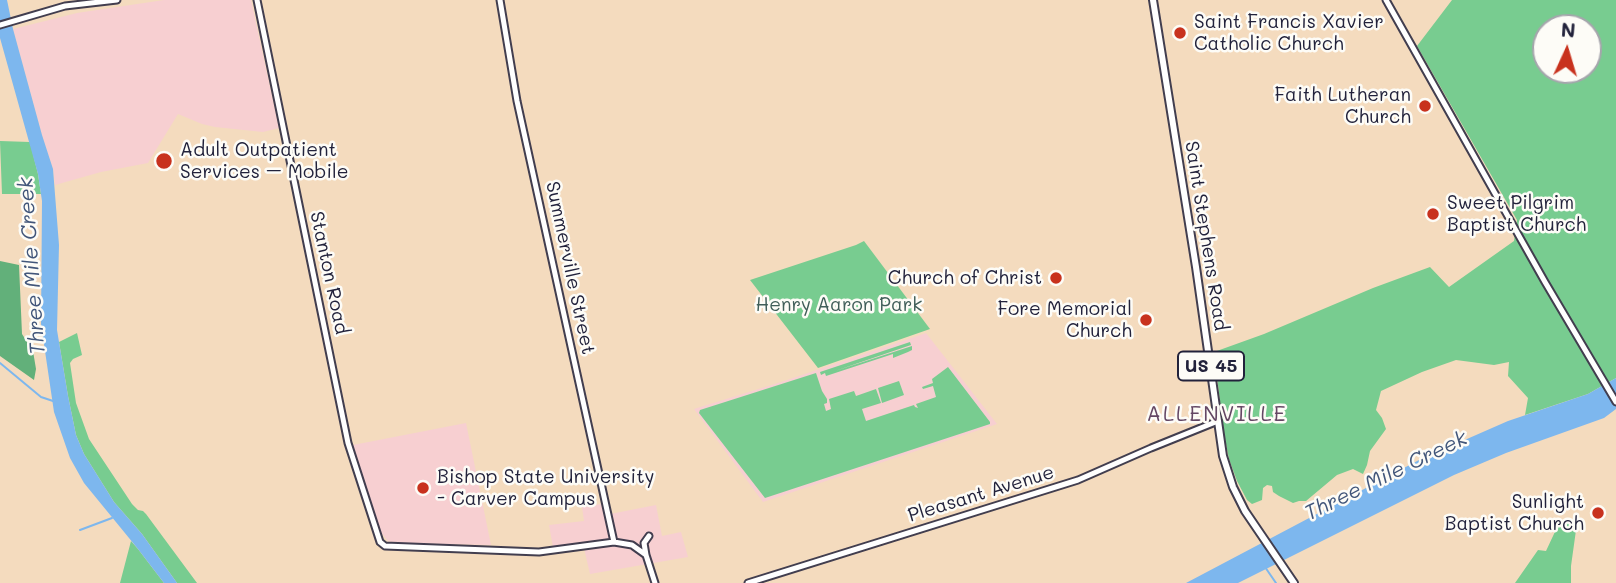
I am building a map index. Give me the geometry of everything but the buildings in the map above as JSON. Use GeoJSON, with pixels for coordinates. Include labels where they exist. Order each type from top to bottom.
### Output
{"type":"FeatureCollection","features":[{"type":"Feature","properties":{"kind":"main road","name":"Saint Stephens Road"},"geometry":{"type":"LineString","coordinates":[[1153,0],[1227,471],[1245,511],[1294,583]]}},
{"type":"Feature","properties":{"kind":"street"},"geometry":{"type":"LineString","coordinates":[[0,24],[65,6],[117,0]]}},
{"type":"Feature","properties":{"kind":"street","name":"Stanton Road"},"geometry":{"type":"LineString","coordinates":[[257,0],[348,443],[382,545],[539,551],[614,542]]}},
{"type":"Feature","properties":{"kind":"street","name":"Summerville Street"},"geometry":{"type":"LineString","coordinates":[[500,0],[515,93],[614,542]]}},
{"type":"Feature","properties":{"kind":"street"},"geometry":{"type":"LineString","coordinates":[[1386,0],[1616,402]]}},
{"type":"Feature","properties":{"kind":"street","name":"Pleasant Avenue"},"geometry":{"type":"LineString","coordinates":[[748,583],[1078,480],[1218,421]]}},
{"type":"Feature","properties":{"kind":"street"},"geometry":{"type":"LineString","coordinates":[[649,536],[644,542],[655,583]]}},
{"type":"Feature","properties":{"kind":"street"},"geometry":{"type":"LineString","coordinates":[[623,540],[637,544],[646,555]]}},
{"type":"Feature","properties":{"kind":"street"},"geometry":{"type":"LineString","coordinates":[[614,542],[632,545],[646,555]]}},
{"type":"Feature","properties":{"kind":"shaded area"},"geometry":{"type":"Polygon","coordinates":[[[164,0],[251,0],[279,128],[263,132],[215,127],[178,114],[148,163],[55,185],[53,169],[13,29],[77,13],[164,0]]]}},
{"type":"Feature","properties":{"kind":"shaded area"},"geometry":{"type":"Polygon","coordinates":[[[926,333],[997,424],[763,502],[694,409],[784,381],[926,333]]]}},
{"type":"Feature","properties":{"kind":"shaded area","name":"Bishop State University - Carver Campus"},"geometry":{"type":"Polygon","coordinates":[[[466,423],[491,545],[388,541],[379,530],[353,445],[466,423]]]}},
{"type":"Feature","properties":{"kind":"shaded area"},"geometry":{"type":"Polygon","coordinates":[[[601,504],[605,515],[656,505],[662,536],[681,532],[688,557],[590,574],[583,544],[553,547],[549,525],[584,521],[582,507],[601,504]]]}},
{"type":"Feature","properties":{"kind":"green space"},"geometry":{"type":"Polygon","coordinates":[[[1452,0],[1616,0],[1616,378],[1588,394],[1525,415],[1528,398],[1508,376],[1509,362],[1494,365],[1456,360],[1381,391],[1376,410],[1386,429],[1370,451],[1363,474],[1353,469],[1337,475],[1306,501],[1293,503],[1273,492],[1272,486],[1267,485],[1263,488],[1262,500],[1252,504],[1247,500],[1229,459],[1214,352],[1430,267],[1449,287],[1514,241],[1517,220],[1417,46],[1452,0]]]}},
{"type":"Feature","properties":{"kind":"green space"},"geometry":{"type":"Polygon","coordinates":[[[0,141],[30,142],[41,194],[2,194],[0,141]]]}},
{"type":"Feature","properties":{"kind":"green space","name":"Henry Aaron Park"},"geometry":{"type":"Polygon","coordinates":[[[864,241],[930,329],[818,368],[750,280],[864,241]]]}},
{"type":"Feature","properties":{"kind":"green space"},"geometry":{"type":"Polygon","coordinates":[[[0,261],[19,265],[22,334],[33,351],[36,369],[34,380],[0,356],[0,261]]]}},
{"type":"Feature","properties":{"kind":"green space"},"geometry":{"type":"Polygon","coordinates":[[[77,333],[82,355],[70,363],[76,403],[89,439],[132,504],[146,514],[197,583],[177,583],[142,534],[114,502],[84,454],[76,435],[59,342],[77,333]]]}},
{"type":"Feature","properties":{"kind":"green space"},"geometry":{"type":"Polygon","coordinates":[[[910,342],[911,345],[835,371],[912,346],[912,350],[893,358],[893,354],[826,376],[825,373],[821,375],[820,372],[910,342]]]}},
{"type":"Feature","properties":{"kind":"green space"},"geometry":{"type":"Polygon","coordinates":[[[948,367],[990,424],[765,498],[699,413],[700,410],[816,373],[827,399],[824,404],[826,411],[831,409],[829,399],[854,391],[856,396],[876,389],[881,403],[862,409],[866,421],[914,405],[918,408],[916,404],[936,397],[933,386],[922,387],[933,383],[932,379],[948,367]]]}},
{"type":"Feature","properties":{"kind":"green space"},"geometry":{"type":"Polygon","coordinates":[[[899,381],[904,395],[882,403],[878,388],[899,381]]]}},
{"type":"Feature","properties":{"kind":"green space"},"geometry":{"type":"Polygon","coordinates":[[[1560,521],[1577,523],[1571,583],[1515,583],[1538,550],[1546,551],[1560,521]]]}},
{"type":"Feature","properties":{"kind":"green space"},"geometry":{"type":"Polygon","coordinates":[[[131,541],[138,549],[164,583],[120,583],[131,541]]]}},
{"type":"Feature","properties":{"kind":"water"},"geometry":{"type":"Polygon","coordinates":[[[0,0],[7,0],[53,169],[59,245],[57,330],[76,435],[84,454],[114,502],[142,534],[177,583],[164,583],[84,483],[70,458],[54,412],[41,324],[42,201],[38,174],[0,38],[0,0]]]}},
{"type":"Feature","properties":{"kind":"water"},"geometry":{"type":"Polygon","coordinates":[[[1616,378],[1616,409],[1604,418],[1454,475],[1238,583],[1186,583],[1419,460],[1508,421],[1588,394],[1616,378]]]}},
{"type":"Feature","properties":{"kind":"waterway"},"geometry":{"type":"LineString","coordinates":[[0,363],[41,397],[53,401]]}},
{"type":"Feature","properties":{"kind":"waterway"},"geometry":{"type":"LineString","coordinates":[[80,530],[112,518]]}},
{"type":"Feature","properties":{"kind":"waterway"},"geometry":{"type":"LineString","coordinates":[[1265,567],[1276,583]]}},
{"type":"Feature","properties":{"kind":"place","name":"Saint Francis Xavier Catholic Church"},"geometry":{"type":"Point","coordinates":[1180,33]}},
{"type":"Feature","properties":{"kind":"place","name":"Faith Lutheran Church"},"geometry":{"type":"Point","coordinates":[1425,106]}},
{"type":"Feature","properties":{"kind":"place","name":"Adult Outpatient Services – Mobile"},"geometry":{"type":"Point","coordinates":[164,161]}},
{"type":"Feature","properties":{"kind":"place","name":"Sweet Pilgrim Baptist Church"},"geometry":{"type":"Point","coordinates":[1433,214]}},
{"type":"Feature","properties":{"kind":"place","name":"Church of Christ"},"geometry":{"type":"Point","coordinates":[1056,278]}},
{"type":"Feature","properties":{"kind":"place","name":"Fore Memorial Church"},"geometry":{"type":"Point","coordinates":[1146,320]}},
{"type":"Feature","properties":{"kind":"place","name":"Bishop State University - Carver Campus"},"geometry":{"type":"Point","coordinates":[423,488]}},
{"type":"Feature","properties":{"kind":"place","name":"Sunlight Baptist Church"},"geometry":{"type":"Point","coordinates":[1598,513]}},
{"type":"Feature","properties":{"kind":"district","name":"ALLENVILLE"},"geometry":{"type":"Point","coordinates":[1217,415]}},
{"type":"Feature","properties":{"kind":"water label","name":"Three Mile Creek"},"geometry":{"type":"Point","coordinates":[32,266]}},
{"type":"Feature","properties":{"kind":"water label","name":"Three Mile Creek"},"geometry":{"type":"Point","coordinates":[1386,476]}}]}
